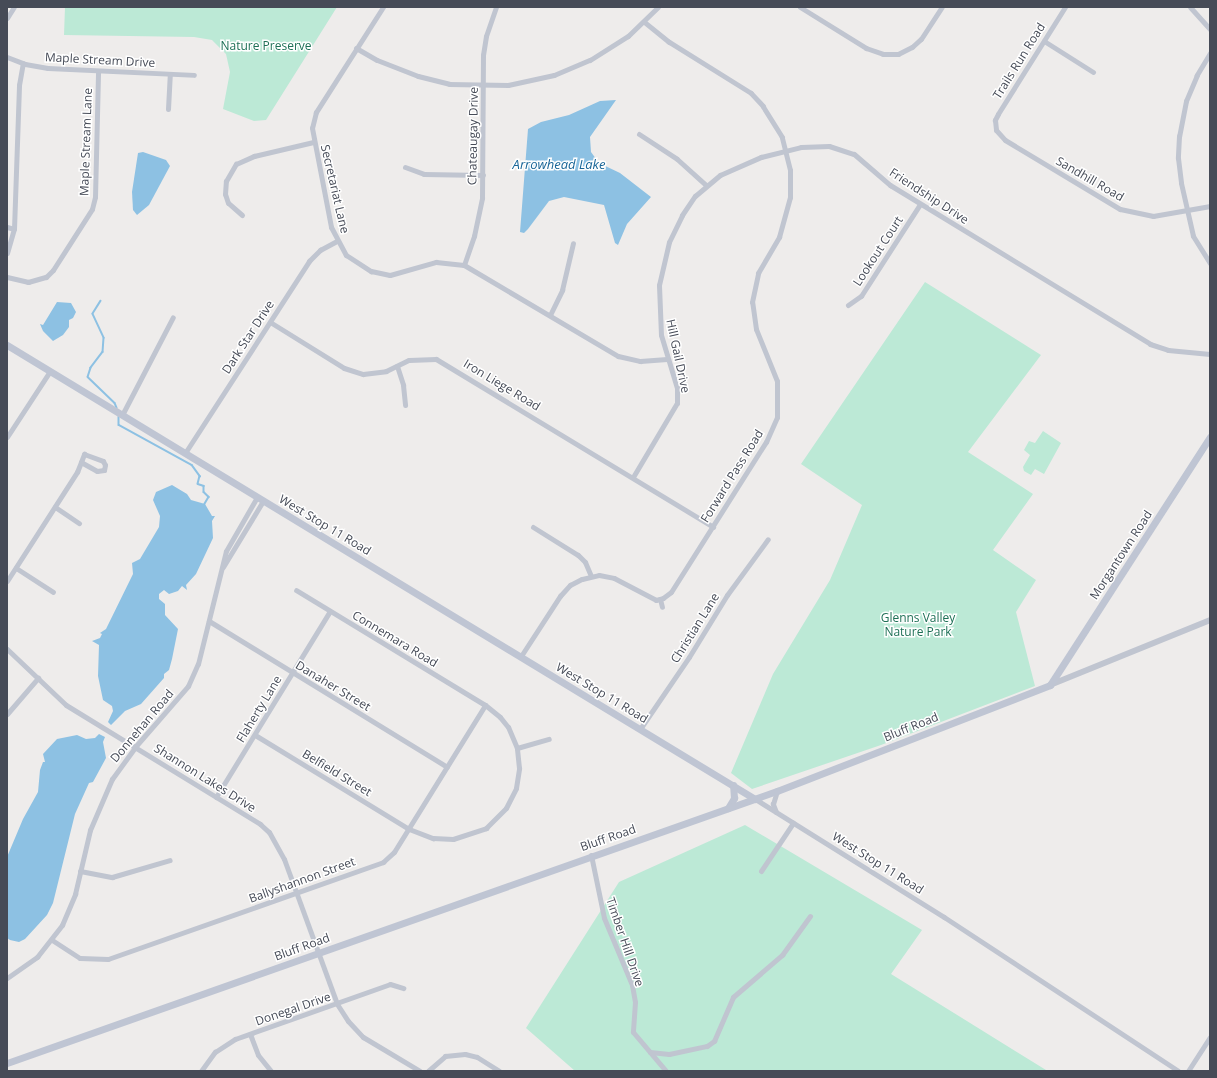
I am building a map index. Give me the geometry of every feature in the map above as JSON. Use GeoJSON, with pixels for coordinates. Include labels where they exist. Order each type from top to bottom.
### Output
{"type":"FeatureCollection","features":[{"type":"Feature","properties":{"kind":"main road","name":"West Stop 11 Road"},"geometry":{"type":"LineString","coordinates":[[7,345],[755,799]]}},
{"type":"Feature","properties":{"kind":"main road","name":"Morgantown Road"},"geometry":{"type":"LineString","coordinates":[[1050,685],[1210,437]]}},
{"type":"Feature","properties":{"kind":"main road","name":"Bluff Road"},"geometry":{"type":"LineString","coordinates":[[7,1063],[592,855],[755,799],[1050,685]]}},
{"type":"Feature","properties":{"kind":"main road"},"geometry":{"type":"LineString","coordinates":[[728,808],[734,798],[733,786]]}},
{"type":"Feature","properties":{"kind":"street"},"geometry":{"type":"LineString","coordinates":[[7,18],[14,7]]}},
{"type":"Feature","properties":{"kind":"street","name":"Secretariat Lane"},"geometry":{"type":"LineString","coordinates":[[383,7],[316,112],[312,128],[313,142],[331,227],[337,241],[346,255],[357,265],[380,274],[403,273],[436,262],[464,265],[618,356],[640,362],[667,359]]}},
{"type":"Feature","properties":{"kind":"street","name":"Chateaugay Drive"},"geometry":{"type":"LineString","coordinates":[[464,265],[479,218],[483,175],[483,45],[496,7]]}},
{"type":"Feature","properties":{"kind":"street"},"geometry":{"type":"LineString","coordinates":[[356,48],[377,60],[418,76],[449,84],[484,86],[528,82],[570,70],[609,50],[644,22],[658,7]]}},
{"type":"Feature","properties":{"kind":"street"},"geometry":{"type":"LineString","coordinates":[[800,7],[866,48],[883,54],[898,54],[912,47],[921,39],[942,7]]}},
{"type":"Feature","properties":{"kind":"street","name":"Trails Run Road"},"geometry":{"type":"LineString","coordinates":[[994,128],[998,114],[1065,7]]}},
{"type":"Feature","properties":{"kind":"street"},"geometry":{"type":"LineString","coordinates":[[1190,7],[1210,29]]}},
{"type":"Feature","properties":{"kind":"street"},"geometry":{"type":"LineString","coordinates":[[644,22],[669,42],[751,93],[776,124],[786,151]]}},
{"type":"Feature","properties":{"kind":"street"},"geometry":{"type":"LineString","coordinates":[[1044,41],[1093,72]]}},
{"type":"Feature","properties":{"kind":"street"},"geometry":{"type":"LineString","coordinates":[[1210,53],[1197,75],[1186,101],[1179,136],[1179,164],[1193,236],[1210,264]]}},
{"type":"Feature","properties":{"kind":"street","name":"Maple Stream Drive"},"geometry":{"type":"LineString","coordinates":[[7,57],[23,63],[98,72],[194,75]]}},
{"type":"Feature","properties":{"kind":"street"},"geometry":{"type":"LineString","coordinates":[[7,253],[14,229],[19,85],[23,63]]}},
{"type":"Feature","properties":{"kind":"street","name":"Maple Stream Lane"},"geometry":{"type":"LineString","coordinates":[[7,277],[28,282],[46,277],[53,270],[92,209],[95,197],[98,72]]}},
{"type":"Feature","properties":{"kind":"street"},"geometry":{"type":"LineString","coordinates":[[168,110],[170,74]]}},
{"type":"Feature","properties":{"kind":"street","name":"Sandhill Road"},"geometry":{"type":"LineString","coordinates":[[994,128],[1005,140],[1120,209],[1153,216],[1210,206]]}},
{"type":"Feature","properties":{"kind":"street"},"geometry":{"type":"LineString","coordinates":[[639,134],[677,159],[706,185]]}},
{"type":"Feature","properties":{"kind":"street"},"geometry":{"type":"LineString","coordinates":[[242,215],[228,203],[225,194],[226,181],[236,164],[254,156],[313,142]]}},
{"type":"Feature","properties":{"kind":"street","name":"Friendship Drive"},"geometry":{"type":"LineString","coordinates":[[786,151],[814,146],[841,148],[869,164],[890,185],[1150,344],[1168,350],[1210,354]]}},
{"type":"Feature","properties":{"kind":"street","name":"Hill Gail Drive"},"geometry":{"type":"LineString","coordinates":[[633,477],[672,415],[677,403],[677,388],[667,359],[658,312],[662,263],[682,215],[706,185],[742,164],[786,151]]}},
{"type":"Feature","properties":{"kind":"street","name":"Forward Pass Road"},"geometry":{"type":"LineString","coordinates":[[660,599],[671,592],[766,442],[776,418],[777,381],[756,329],[752,302],[758,273],[779,237],[787,214],[791,184],[786,151]]}},
{"type":"Feature","properties":{"kind":"street"},"geometry":{"type":"LineString","coordinates":[[405,167],[424,174],[483,175]]}},
{"type":"Feature","properties":{"kind":"street","name":"Lookout Court"},"geometry":{"type":"LineString","coordinates":[[848,305],[861,296],[920,204]]}},
{"type":"Feature","properties":{"kind":"street"},"geometry":{"type":"LineString","coordinates":[[7,227],[14,229]]}},
{"type":"Feature","properties":{"kind":"street","name":"Dark Star Drive"},"geometry":{"type":"LineString","coordinates":[[186,453],[309,261],[320,250],[337,241]]}},
{"type":"Feature","properties":{"kind":"street"},"geometry":{"type":"LineString","coordinates":[[550,315],[562,288],[573,243]]}},
{"type":"Feature","properties":{"kind":"street"},"geometry":{"type":"LineString","coordinates":[[122,415],[174,317]]}},
{"type":"Feature","properties":{"kind":"street","name":"Iron Liege Road"},"geometry":{"type":"LineString","coordinates":[[270,322],[351,371],[376,374],[409,360],[436,359],[713,526]]}},
{"type":"Feature","properties":{"kind":"street"},"geometry":{"type":"LineString","coordinates":[[397,366],[403,385],[405,406]]}},
{"type":"Feature","properties":{"kind":"street"},"geometry":{"type":"LineString","coordinates":[[7,437],[50,371]]}},
{"type":"Feature","properties":{"kind":"street"},"geometry":{"type":"LineString","coordinates":[[7,581],[77,472],[82,455],[87,453],[103,461],[105,467],[98,471],[81,462]]}},
{"type":"Feature","properties":{"kind":"street","name":"Donnehan Road"},"geometry":{"type":"LineString","coordinates":[[7,978],[36,957],[52,940],[70,909],[100,804],[112,779],[135,747],[188,686],[198,664],[218,579],[230,542],[260,499]]}},
{"type":"Feature","properties":{"kind":"street"},"geometry":{"type":"LineString","coordinates":[[55,507],[79,522]]}},
{"type":"Feature","properties":{"kind":"street"},"geometry":{"type":"LineString","coordinates":[[533,526],[578,555],[586,562],[591,576]]}},
{"type":"Feature","properties":{"kind":"street","name":"Christian Lane"},"geometry":{"type":"LineString","coordinates":[[640,729],[680,671],[727,595],[768,539]]}},
{"type":"Feature","properties":{"kind":"street"},"geometry":{"type":"LineString","coordinates":[[16,568],[53,592]]}},
{"type":"Feature","properties":{"kind":"street"},"geometry":{"type":"LineString","coordinates":[[521,656],[560,596],[570,585],[591,576],[614,578],[651,599],[660,599],[662,607]]}},
{"type":"Feature","properties":{"kind":"street","name":"Connemara Road"},"geometry":{"type":"LineString","coordinates":[[296,590],[485,704],[508,727],[517,748]]}},
{"type":"Feature","properties":{"kind":"street","name":"Flaherty Lane"},"geometry":{"type":"LineString","coordinates":[[216,797],[330,611]]}},
{"type":"Feature","properties":{"kind":"street","name":"Bluff Road"},"geometry":{"type":"LineString","coordinates":[[1050,685],[1210,620]]}},
{"type":"Feature","properties":{"kind":"street","name":"Danaher Street"},"geometry":{"type":"LineString","coordinates":[[209,622],[447,767]]}},
{"type":"Feature","properties":{"kind":"street","name":"Shannon Lakes Drive"},"geometry":{"type":"LineString","coordinates":[[7,649],[66,705],[216,797],[269,832],[284,859],[337,1004],[348,1021],[363,1037],[420,1071]]}},
{"type":"Feature","properties":{"kind":"street"},"geometry":{"type":"LineString","coordinates":[[7,714],[38,678]]}},
{"type":"Feature","properties":{"kind":"street","name":"Ballyshannon Street"},"geometry":{"type":"LineString","coordinates":[[52,940],[80,958],[108,959],[382,862],[394,852],[409,829],[485,704]]}},
{"type":"Feature","properties":{"kind":"street","name":"Belfield Street"},"geometry":{"type":"LineString","coordinates":[[255,735],[409,829],[433,838],[453,839],[473,835],[493,823],[506,808],[516,788],[520,768],[517,748]]}},
{"type":"Feature","properties":{"kind":"street"},"geometry":{"type":"LineString","coordinates":[[517,748],[549,739]]}},
{"type":"Feature","properties":{"kind":"street"},"geometry":{"type":"LineString","coordinates":[[777,791],[773,804],[777,813]]}},
{"type":"Feature","properties":{"kind":"street","name":"West Stop 11 Road"},"geometry":{"type":"LineString","coordinates":[[755,799],[944,917],[1178,1071]]}},
{"type":"Feature","properties":{"kind":"street"},"geometry":{"type":"LineString","coordinates":[[762,871],[793,823]]}},
{"type":"Feature","properties":{"kind":"street","name":"Timber Hill Drive"},"geometry":{"type":"LineString","coordinates":[[592,855],[604,918],[632,985],[635,1002],[633,1032],[666,1071]]}},
{"type":"Feature","properties":{"kind":"street"},"geometry":{"type":"LineString","coordinates":[[80,871],[118,877],[170,860]]}},
{"type":"Feature","properties":{"kind":"street"},"geometry":{"type":"LineString","coordinates":[[649,1051],[669,1054],[707,1046],[714,1041],[732,997],[782,955],[810,916]]}},
{"type":"Feature","properties":{"kind":"street","name":"Donegal Drive"},"geometry":{"type":"LineString","coordinates":[[201,1071],[211,1056],[227,1043],[390,984],[403,988]]}},
{"type":"Feature","properties":{"kind":"street"},"geometry":{"type":"LineString","coordinates":[[250,1034],[258,1055],[271,1071]]}},
{"type":"Feature","properties":{"kind":"street"},"geometry":{"type":"LineString","coordinates":[[1188,1071],[1210,1037]]}},
{"type":"Feature","properties":{"kind":"street"},"geometry":{"type":"LineString","coordinates":[[428,1071],[445,1056],[465,1054],[477,1057],[499,1071]]}},
{"type":"Feature","properties":{"kind":"green space","name":"Nature Preserve"},"geometry":{"type":"Polygon","coordinates":[[[65,7],[337,7],[266,120],[254,121],[223,109],[230,72],[226,54],[212,40],[194,37],[64,35],[65,7]]]}},
{"type":"Feature","properties":{"kind":"green space","name":"Glenns Valley Nature Park"},"geometry":{"type":"Polygon","coordinates":[[[925,282],[1041,355],[968,452],[1033,494],[993,550],[1036,580],[1016,612],[1035,686],[881,745],[752,789],[731,773],[773,674],[830,580],[862,505],[801,464],[925,282]]]}},
{"type":"Feature","properties":{"kind":"green space"},"geometry":{"type":"Polygon","coordinates":[[[1043,431],[1061,443],[1044,474],[1035,469],[1031,475],[1024,471],[1023,467],[1030,455],[1024,450],[1029,441],[1035,443],[1043,431]]]}},
{"type":"Feature","properties":{"kind":"green space"},"geometry":{"type":"Polygon","coordinates":[[[745,825],[922,930],[891,974],[1046,1070],[575,1071],[526,1028],[619,882],[745,825]]]}},
{"type":"Feature","properties":{"kind":"water","name":"Arrowhead Lake"},"geometry":{"type":"Polygon","coordinates":[[[616,100],[590,137],[591,152],[599,163],[620,173],[651,197],[627,224],[618,245],[615,243],[604,205],[564,197],[549,201],[528,229],[524,233],[520,232],[528,129],[541,122],[569,115],[600,101],[616,100]]]}},
{"type":"Feature","properties":{"kind":"water"},"geometry":{"type":"Polygon","coordinates":[[[143,152],[166,160],[170,166],[149,205],[137,215],[133,210],[132,192],[138,153],[143,152]]]}},
{"type":"Feature","properties":{"kind":"water"},"geometry":{"type":"Polygon","coordinates":[[[57,302],[71,303],[76,312],[73,318],[69,320],[69,327],[63,335],[53,341],[43,331],[40,324],[43,325],[57,302]]]}},
{"type":"Feature","properties":{"kind":"water"},"geometry":{"type":"Polygon","coordinates":[[[172,485],[187,494],[191,500],[205,504],[212,516],[215,516],[212,521],[213,538],[196,574],[186,585],[187,590],[182,586],[178,591],[169,594],[164,590],[159,594],[159,599],[165,604],[165,615],[178,629],[169,670],[164,674],[164,678],[141,704],[125,711],[111,725],[108,722],[113,711],[112,706],[103,700],[98,676],[99,645],[92,641],[100,638],[102,634],[100,633],[106,629],[133,574],[132,563],[140,559],[159,527],[160,516],[153,500],[156,492],[172,485]]]}},
{"type":"Feature","properties":{"kind":"water"},"geometry":{"type":"Polygon","coordinates":[[[99,734],[105,737],[103,742],[106,758],[93,782],[89,783],[75,814],[53,903],[47,915],[25,939],[19,942],[10,940],[7,938],[7,857],[23,819],[38,792],[40,770],[43,762],[45,762],[43,754],[57,739],[77,735],[86,739],[95,738],[99,734]]]}},
{"type":"Feature","properties":{"kind":"waterway"},"geometry":{"type":"LineString","coordinates":[[101,301],[93,314],[104,338],[103,352],[91,368],[88,377],[115,403],[117,408]]}},
{"type":"Feature","properties":{"kind":"waterway"},"geometry":{"type":"LineString","coordinates":[[119,417],[119,425],[192,465],[200,476],[198,484],[204,486],[204,492],[209,497],[205,504]]}}]}
